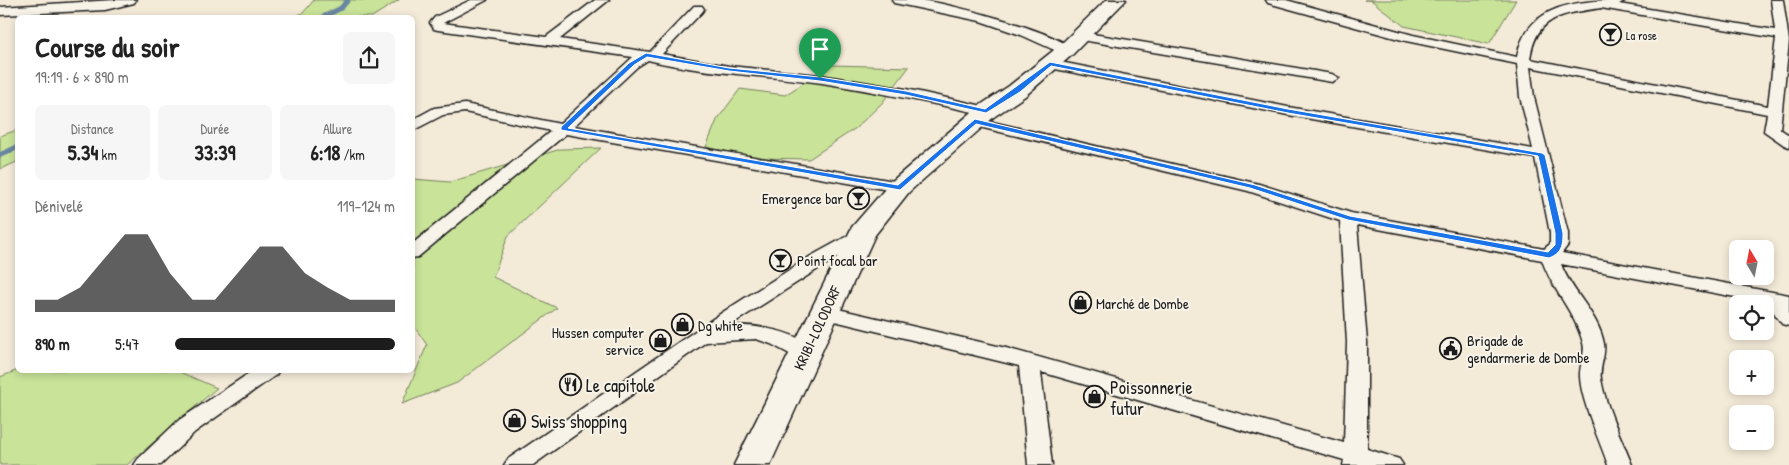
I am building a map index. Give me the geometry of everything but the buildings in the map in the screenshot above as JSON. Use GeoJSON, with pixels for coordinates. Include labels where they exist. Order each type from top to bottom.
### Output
{"type":"FeatureCollection","features":[{"type":"Feature","properties":{"kind":"main road","name":"KRIBI-LOLODORF"},"geometry":{"type":"LineString","coordinates":[[752,465],[862,233],[900,187],[981,116],[1017,90],[1066,50],[1117,0]]}},
{"type":"Feature","properties":{"kind":"street"},"geometry":{"type":"LineString","coordinates":[[0,11],[105,6],[130,0]]}},
{"type":"Feature","properties":{"kind":"street"},"geometry":{"type":"LineString","coordinates":[[481,0],[436,23],[438,26],[649,56],[729,70],[820,79],[906,93],[981,116],[1252,187],[1348,218],[1781,300],[1789,319]]}},
{"type":"Feature","properties":{"kind":"street"},"geometry":{"type":"LineString","coordinates":[[549,41],[603,0]]}},
{"type":"Feature","properties":{"kind":"street"},"geometry":{"type":"LineString","coordinates":[[898,0],[998,21],[1040,36],[1066,50],[1250,104],[1542,155]]}},
{"type":"Feature","properties":{"kind":"street"},"geometry":{"type":"LineString","coordinates":[[1272,0],[1412,44],[1523,61],[1628,84],[1774,111]]}},
{"type":"Feature","properties":{"kind":"street"},"geometry":{"type":"LineString","coordinates":[[1582,0],[1612,2],[1786,37]]}},
{"type":"Feature","properties":{"kind":"street"},"geometry":{"type":"LineString","coordinates":[[1777,0],[1786,37],[1784,61],[1772,131],[1789,142]]}},
{"type":"Feature","properties":{"kind":"street"},"geometry":{"type":"LineString","coordinates":[[1549,255],[1556,251],[1559,245],[1559,233],[1542,155],[1527,101],[1523,61],[1524,50],[1547,11],[1561,12],[1612,2]]}},
{"type":"Feature","properties":{"kind":"street"},"geometry":{"type":"LineString","coordinates":[[415,251],[563,129],[632,64],[649,56],[698,9]]}},
{"type":"Feature","properties":{"kind":"street"},"geometry":{"type":"LineString","coordinates":[[1066,50],[1332,78]]}},
{"type":"Feature","properties":{"kind":"street"},"geometry":{"type":"LineString","coordinates":[[415,125],[439,110],[465,108],[563,129],[900,187]]}},
{"type":"Feature","properties":{"kind":"street"},"geometry":{"type":"LineString","coordinates":[[1348,218],[1357,342],[1354,460]]}},
{"type":"Feature","properties":{"kind":"street"},"geometry":{"type":"LineString","coordinates":[[516,465],[699,336],[794,274],[862,233]]}},
{"type":"Feature","properties":{"kind":"street"},"geometry":{"type":"LineString","coordinates":[[1549,255],[1557,278],[1586,321],[1594,345],[1590,377],[1599,409],[1620,465]]}},
{"type":"Feature","properties":{"kind":"street"},"geometry":{"type":"LineString","coordinates":[[825,312],[1006,355],[1354,460],[1391,465]]}},
{"type":"Feature","properties":{"kind":"street"},"geometry":{"type":"LineString","coordinates":[[699,336],[748,332],[767,333],[782,338],[806,354]]}},
{"type":"Feature","properties":{"kind":"street"},"geometry":{"type":"LineString","coordinates":[[1029,362],[1040,465]]}},
{"type":"Feature","properties":{"kind":"street"},"geometry":{"type":"LineString","coordinates":[[146,465],[187,426],[266,373]]}},
{"type":"Feature","properties":{"kind":"green space"},"geometry":{"type":"Polygon","coordinates":[[[314,0],[399,0],[375,15],[298,15],[303,13],[314,0]]]}},
{"type":"Feature","properties":{"kind":"green space"},"geometry":{"type":"Polygon","coordinates":[[[1371,0],[1516,0],[1489,44],[1404,26],[1371,0]]]}},
{"type":"Feature","properties":{"kind":"green space"},"geometry":{"type":"Polygon","coordinates":[[[832,65],[909,67],[882,103],[856,128],[809,159],[758,158],[706,147],[717,120],[740,89],[785,95],[832,65]]]}},
{"type":"Feature","properties":{"kind":"green space"},"geometry":{"type":"Polygon","coordinates":[[[15,131],[15,163],[0,169],[0,136],[15,131]]]}},
{"type":"Feature","properties":{"kind":"green space"},"geometry":{"type":"Polygon","coordinates":[[[601,148],[508,236],[493,277],[557,308],[457,383],[402,404],[427,345],[415,328],[415,179],[450,182],[561,149],[601,148]]]}},
{"type":"Feature","properties":{"kind":"green space"},"geometry":{"type":"Polygon","coordinates":[[[15,371],[15,373],[182,373],[217,388],[127,465],[0,465],[0,377],[15,371]]]}},
{"type":"Feature","properties":{"kind":"waterway"},"geometry":{"type":"LineString","coordinates":[[327,15],[341,8],[348,0]]}},
{"type":"Feature","properties":{"kind":"waterway"},"geometry":{"type":"LineString","coordinates":[[0,155],[15,148]]}},
{"type":"Feature","properties":{"kind":"place","name":"La rose"},"geometry":{"type":"Point","coordinates":[1610,35]}},
{"type":"Feature","properties":{"kind":"place","name":"Emergence bar"},"geometry":{"type":"Point","coordinates":[859,198]}},
{"type":"Feature","properties":{"kind":"place","name":"Point focal bar"},"geometry":{"type":"Point","coordinates":[781,260]}},
{"type":"Feature","properties":{"kind":"place","name":"Marché de Dombe"},"geometry":{"type":"Point","coordinates":[1080,303]}},
{"type":"Feature","properties":{"kind":"place","name":"Dg white"},"geometry":{"type":"Point","coordinates":[682,325]}},
{"type":"Feature","properties":{"kind":"place","name":"Hussen computer service"},"geometry":{"type":"Point","coordinates":[660,341]}},
{"type":"Feature","properties":{"kind":"place","name":"Brigade de gendarmerie de Dombe"},"geometry":{"type":"Point","coordinates":[1451,349]}},
{"type":"Feature","properties":{"kind":"place","name":"Le capitole"},"geometry":{"type":"Point","coordinates":[570,385]}},
{"type":"Feature","properties":{"kind":"place","name":"Poissonnerie futur"},"geometry":{"type":"Point","coordinates":[1094,397]}},
{"type":"Feature","properties":{"kind":"place","name":"Swiss shopping"},"geometry":{"type":"Point","coordinates":[515,421]}},
{"type":"Feature","properties":{"kind":"route"},"geometry":{"type":"LineString","coordinates":[[646,55],[729,70],[820,79],[906,93],[986,111],[1050,64],[1173,90],[1542,155],[1559,233],[1559,245],[1556,251],[1549,255],[1348,218],[1252,187],[1129,156],[975,122],[900,187],[563,129],[632,64],[646,55]]}}]}
